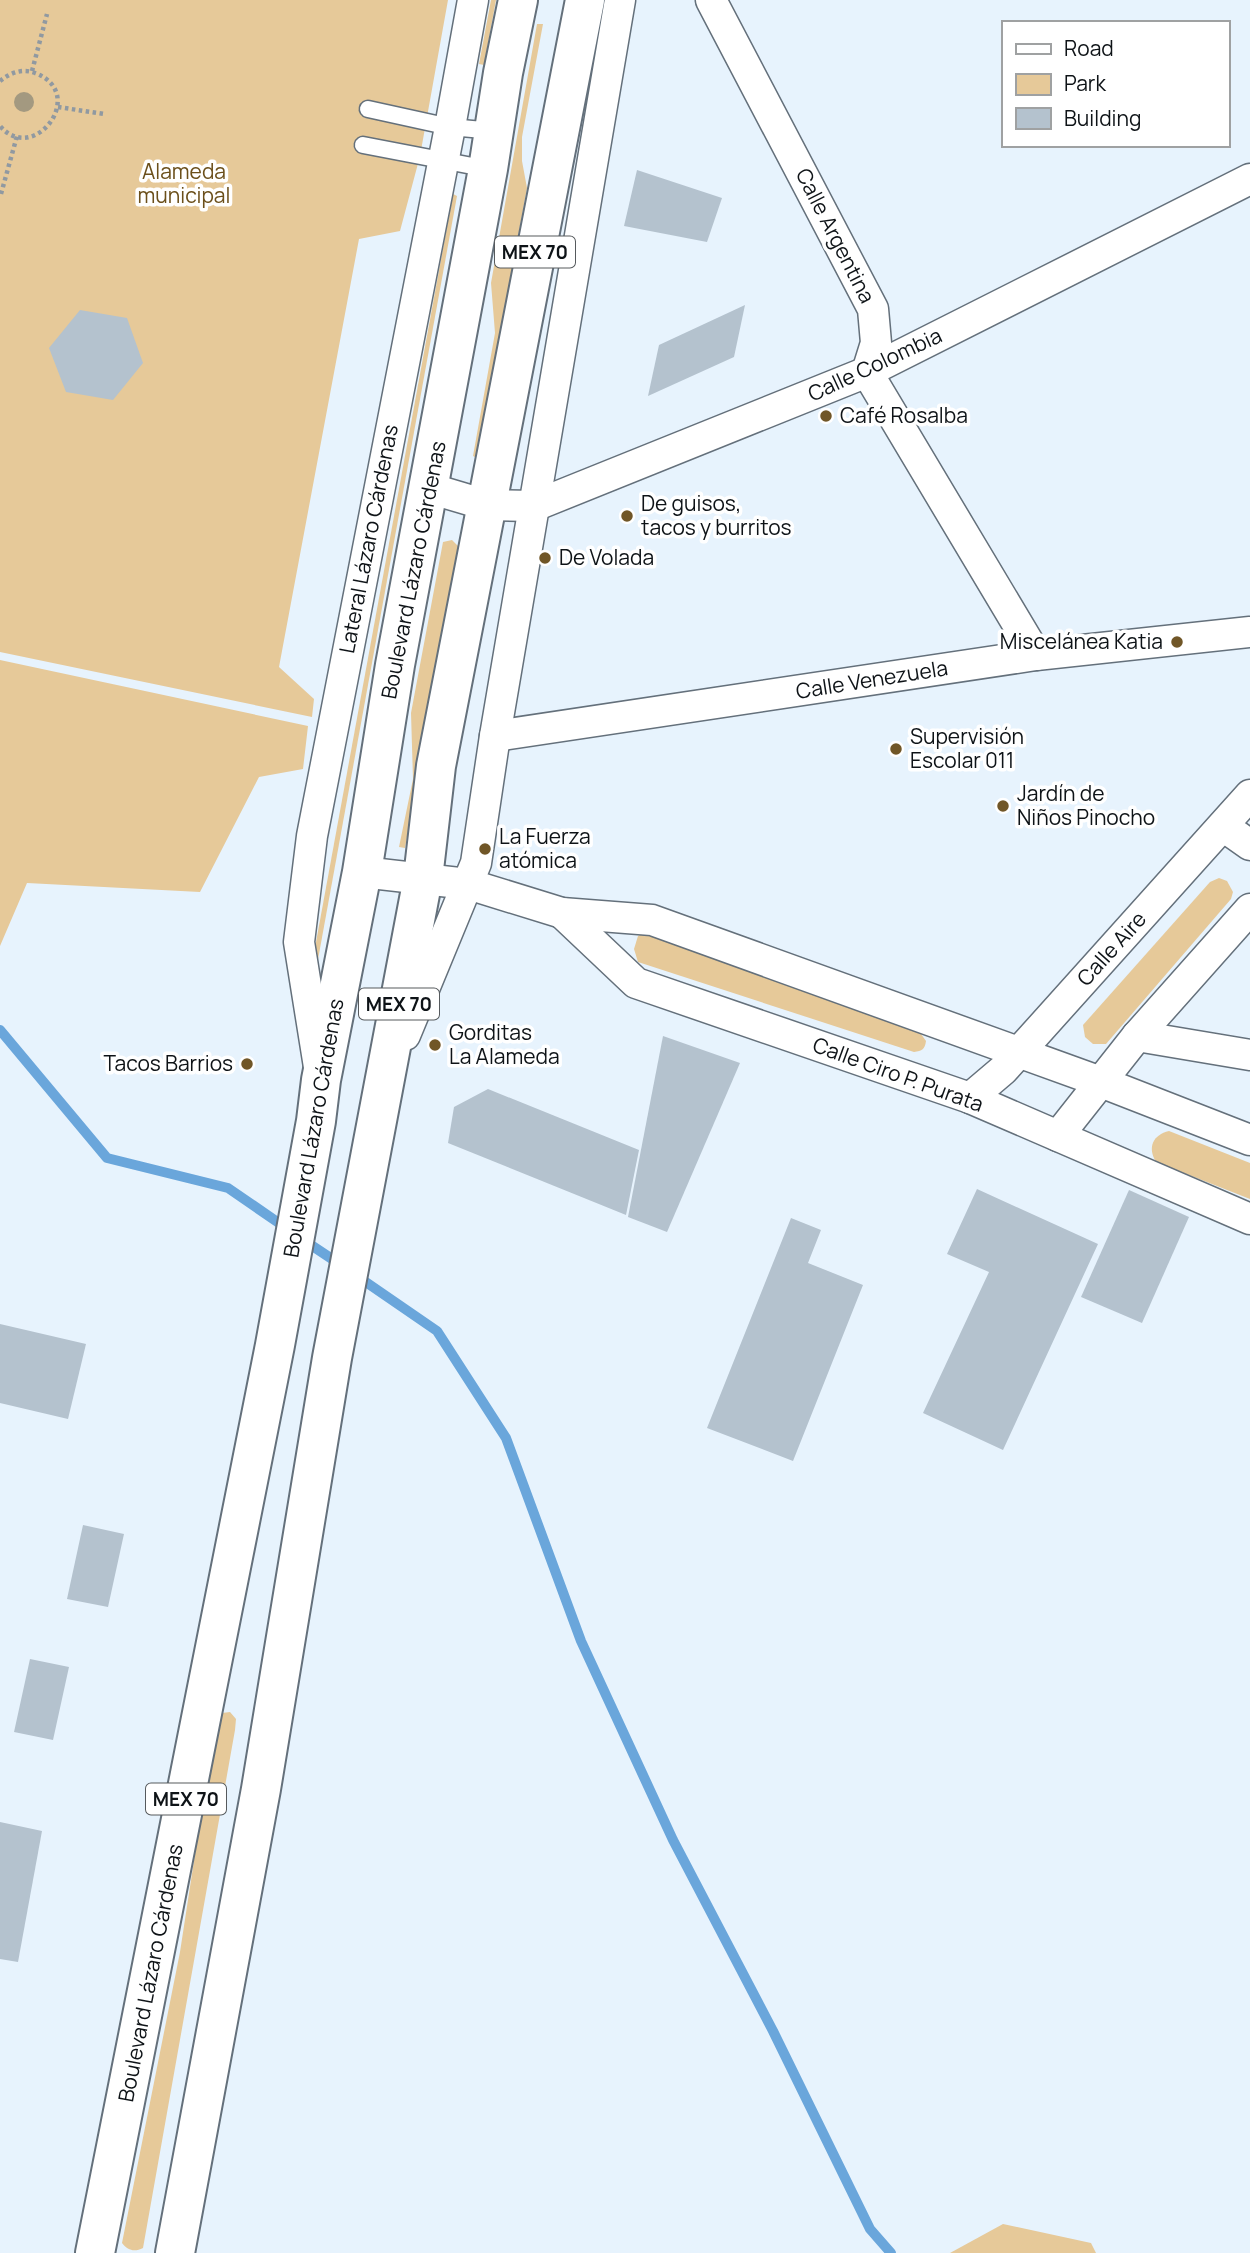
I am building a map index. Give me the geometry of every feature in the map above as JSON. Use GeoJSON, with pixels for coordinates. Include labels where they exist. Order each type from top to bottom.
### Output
{"type":"FeatureCollection","features":[{"type":"Feature","properties":{"kind":"main road","name":"Boulevard Lázaro Cárdenas"},"geometry":{"type":"LineString","coordinates":[[95,2253],[275,1345],[321,1080],[362,872],[395,665],[518,0]]}},
{"type":"Feature","properties":{"kind":"main road","name":"MEX 70"},"geometry":{"type":"LineString","coordinates":[[175,2253],[261,1789],[332,1358],[423,878],[436,766],[584,0]]}},
{"type":"Feature","properties":{"kind":"main road"},"geometry":{"type":"LineString","coordinates":[[275,1345],[332,1358]]}},
{"type":"Feature","properties":{"kind":"street","name":"Lateral Lázaro Cárdenas"},"geometry":{"type":"LineString","coordinates":[[321,1080],[299,942],[312,836],[473,0]]}},
{"type":"Feature","properties":{"kind":"street"},"geometry":{"type":"LineString","coordinates":[[384,1084],[476,863],[495,736],[620,0]]}},
{"type":"Feature","properties":{"kind":"street","name":"Calle Argentina"},"geometry":{"type":"LineString","coordinates":[[712,0],[873,309],[876,343],[867,372]]}},
{"type":"Feature","properties":{"kind":"street","name":"Calle Colombia"},"geometry":{"type":"LineString","coordinates":[[429,488],[486,505],[534,506],[867,372],[1250,179]]}},
{"type":"Feature","properties":{"kind":"street"},"geometry":{"type":"LineString","coordinates":[[867,372],[1036,655]]}},
{"type":"Feature","properties":{"kind":"street","name":"Calle Venezuela"},"geometry":{"type":"LineString","coordinates":[[495,736],[1036,655],[1250,632]]}},
{"type":"Feature","properties":{"kind":"street","name":"Calle Aire"},"geometry":{"type":"LineString","coordinates":[[970,1098],[1003,1070],[1250,795]]}},
{"type":"Feature","properties":{"kind":"street"},"geometry":{"type":"LineString","coordinates":[[1223,826],[1250,845]]}},
{"type":"Feature","properties":{"kind":"street","name":"Calle Ciro P. Purata"},"geometry":{"type":"LineString","coordinates":[[362,872],[468,884],[562,913],[652,920],[1101,1082],[1250,1140]]}},
{"type":"Feature","properties":{"kind":"street"},"geometry":{"type":"LineString","coordinates":[[1058,1136],[1138,1036],[1250,909]]}},
{"type":"Feature","properties":{"kind":"street","name":"Calle Ciro P. Purata"},"geometry":{"type":"LineString","coordinates":[[562,913],[636,983],[970,1098],[1250,1219]]}},
{"type":"Feature","properties":{"kind":"street"},"geometry":{"type":"LineString","coordinates":[[1138,1036],[1250,1055]]}},
{"type":"Feature","properties":{"kind":"lane"},"geometry":{"type":"LineString","coordinates":[[368,108],[450,127],[494,131]]}},
{"type":"Feature","properties":{"kind":"lane"},"geometry":{"type":"LineString","coordinates":[[363,145],[488,169]]}},
{"type":"Feature","properties":{"kind":"path"},"geometry":{"type":"LineString","coordinates":[[32,71],[47,14]]}},
{"type":"Feature","properties":{"kind":"path"},"geometry":{"type":"LineString","coordinates":[[0,81],[8,74],[32,71],[46,78],[56,91],[58,107],[53,121],[44,131],[31,137],[17,136],[0,125]]}},
{"type":"Feature","properties":{"kind":"path"},"geometry":{"type":"LineString","coordinates":[[58,107],[104,114]]}},
{"type":"Feature","properties":{"kind":"path"},"geometry":{"type":"LineString","coordinates":[[1,194],[17,136]]}},
{"type":"Feature","properties":{"kind":"green space","name":"Alameda municipal"},"geometry":{"type":"Polygon","coordinates":[[[0,0],[448,0],[420,156],[400,231],[359,239],[279,667],[314,699],[312,717],[0,652],[0,0]]]}},
{"type":"Feature","properties":{"kind":"green space"},"geometry":{"type":"Polygon","coordinates":[[[491,0],[496,0],[484,65],[479,64],[491,0]]]}},
{"type":"Feature","properties":{"kind":"green space"},"geometry":{"type":"Polygon","coordinates":[[[537,24],[543,24],[522,137],[522,161],[527,188],[477,458],[473,456],[495,333],[491,283],[537,24]]]}},
{"type":"Feature","properties":{"kind":"green space"},"geometry":{"type":"Polygon","coordinates":[[[453,194],[457,196],[317,965],[312,964],[453,194]]]}},
{"type":"Feature","properties":{"kind":"green space"},"geometry":{"type":"Polygon","coordinates":[[[452,540],[458,546],[405,848],[399,847],[413,779],[411,713],[443,542],[452,540]]]}},
{"type":"Feature","properties":{"kind":"green space"},"geometry":{"type":"Polygon","coordinates":[[[0,660],[308,726],[303,769],[259,777],[200,892],[27,883],[0,946],[0,660]]]}},
{"type":"Feature","properties":{"kind":"green space"},"geometry":{"type":"Polygon","coordinates":[[[1219,878],[1227,881],[1233,892],[1231,899],[1106,1044],[1093,1044],[1085,1037],[1083,1025],[1210,882],[1219,878]]]}},
{"type":"Feature","properties":{"kind":"green space"},"geometry":{"type":"Polygon","coordinates":[[[653,928],[921,1034],[926,1041],[925,1046],[914,1052],[638,962],[634,949],[638,936],[653,928]]]}},
{"type":"Feature","properties":{"kind":"green space"},"geometry":{"type":"Polygon","coordinates":[[[1169,1131],[1250,1163],[1250,1199],[1156,1162],[1152,1151],[1153,1142],[1159,1135],[1169,1131]]]}},
{"type":"Feature","properties":{"kind":"green space"},"geometry":{"type":"Polygon","coordinates":[[[230,1712],[236,1719],[235,1730],[143,2248],[132,2250],[122,2243],[180,1952],[215,1724],[222,1713],[230,1712]]]}},
{"type":"Feature","properties":{"kind":"green space"},"geometry":{"type":"Polygon","coordinates":[[[1003,2224],[1091,2243],[1096,2253],[950,2253],[1003,2224]]]}},
{"type":"Feature","properties":{"kind":"building"},"geometry":{"type":"Polygon","coordinates":[[[637,170],[722,198],[707,242],[624,226],[637,170]]]}},
{"type":"Feature","properties":{"kind":"building"},"geometry":{"type":"Polygon","coordinates":[[[745,305],[734,357],[648,396],[659,345],[745,305]]]}},
{"type":"Feature","properties":{"kind":"building"},"geometry":{"type":"Polygon","coordinates":[[[80,310],[127,318],[143,363],[113,400],[66,392],[49,348],[80,310]]]}},
{"type":"Feature","properties":{"kind":"building"},"geometry":{"type":"Polygon","coordinates":[[[663,1036],[740,1063],[667,1232],[628,1217],[663,1036]]]}},
{"type":"Feature","properties":{"kind":"building"},"geometry":{"type":"Polygon","coordinates":[[[488,1089],[639,1150],[626,1215],[448,1143],[454,1107],[488,1089]]]}},
{"type":"Feature","properties":{"kind":"building"},"geometry":{"type":"Polygon","coordinates":[[[977,1189],[1098,1244],[1003,1450],[923,1413],[989,1272],[947,1254],[977,1189]]]}},
{"type":"Feature","properties":{"kind":"building"},"geometry":{"type":"Polygon","coordinates":[[[1129,1190],[1189,1217],[1142,1323],[1081,1297],[1129,1190]]]}},
{"type":"Feature","properties":{"kind":"building"},"geometry":{"type":"Polygon","coordinates":[[[791,1218],[821,1230],[808,1263],[863,1285],[793,1461],[707,1428],[791,1218]]]}},
{"type":"Feature","properties":{"kind":"building"},"geometry":{"type":"Polygon","coordinates":[[[0,1324],[86,1344],[68,1419],[0,1403],[0,1324]]]}},
{"type":"Feature","properties":{"kind":"building"},"geometry":{"type":"Polygon","coordinates":[[[83,1525],[124,1534],[108,1607],[67,1599],[83,1525]]]}},
{"type":"Feature","properties":{"kind":"building"},"geometry":{"type":"Polygon","coordinates":[[[30,1659],[69,1667],[53,1740],[14,1732],[30,1659]]]}},
{"type":"Feature","properties":{"kind":"building"},"geometry":{"type":"Polygon","coordinates":[[[0,1822],[42,1831],[18,1962],[0,1959],[0,1822]]]}},
{"type":"Feature","properties":{"kind":"waterway"},"geometry":{"type":"LineString","coordinates":[[0,1030],[107,1158],[228,1188],[289,1230]]}},
{"type":"Feature","properties":{"kind":"waterway"},"geometry":{"type":"LineString","coordinates":[[302,1239],[341,1265]]}},
{"type":"Feature","properties":{"kind":"waterway"},"geometry":{"type":"LineString","coordinates":[[354,1274],[437,1331],[506,1438],[581,1641],[673,1840],[773,2031],[870,2229],[891,2253]]}},
{"type":"Feature","properties":{"kind":"place","name":"Café Rosalba"},"geometry":{"type":"Point","coordinates":[826,416]}},
{"type":"Feature","properties":{"kind":"place","name":"De guisos, tacos y burritos"},"geometry":{"type":"Point","coordinates":[627,516]}},
{"type":"Feature","properties":{"kind":"place","name":"De Volada"},"geometry":{"type":"Point","coordinates":[545,558]}},
{"type":"Feature","properties":{"kind":"place","name":"Miscelánea Katia"},"geometry":{"type":"Point","coordinates":[1177,642]}},
{"type":"Feature","properties":{"kind":"place","name":"Supervisión Escolar 011"},"geometry":{"type":"Point","coordinates":[896,749]}},
{"type":"Feature","properties":{"kind":"place","name":"Jardín de Niños Pinocho"},"geometry":{"type":"Point","coordinates":[1003,806]}},
{"type":"Feature","properties":{"kind":"place","name":"La Fuerza atómica"},"geometry":{"type":"Point","coordinates":[485,849]}},
{"type":"Feature","properties":{"kind":"place","name":"Gorditas La Alameda"},"geometry":{"type":"Point","coordinates":[435,1045]}},
{"type":"Feature","properties":{"kind":"place","name":"Tacos Barrios"},"geometry":{"type":"Point","coordinates":[247,1064]}}]}
